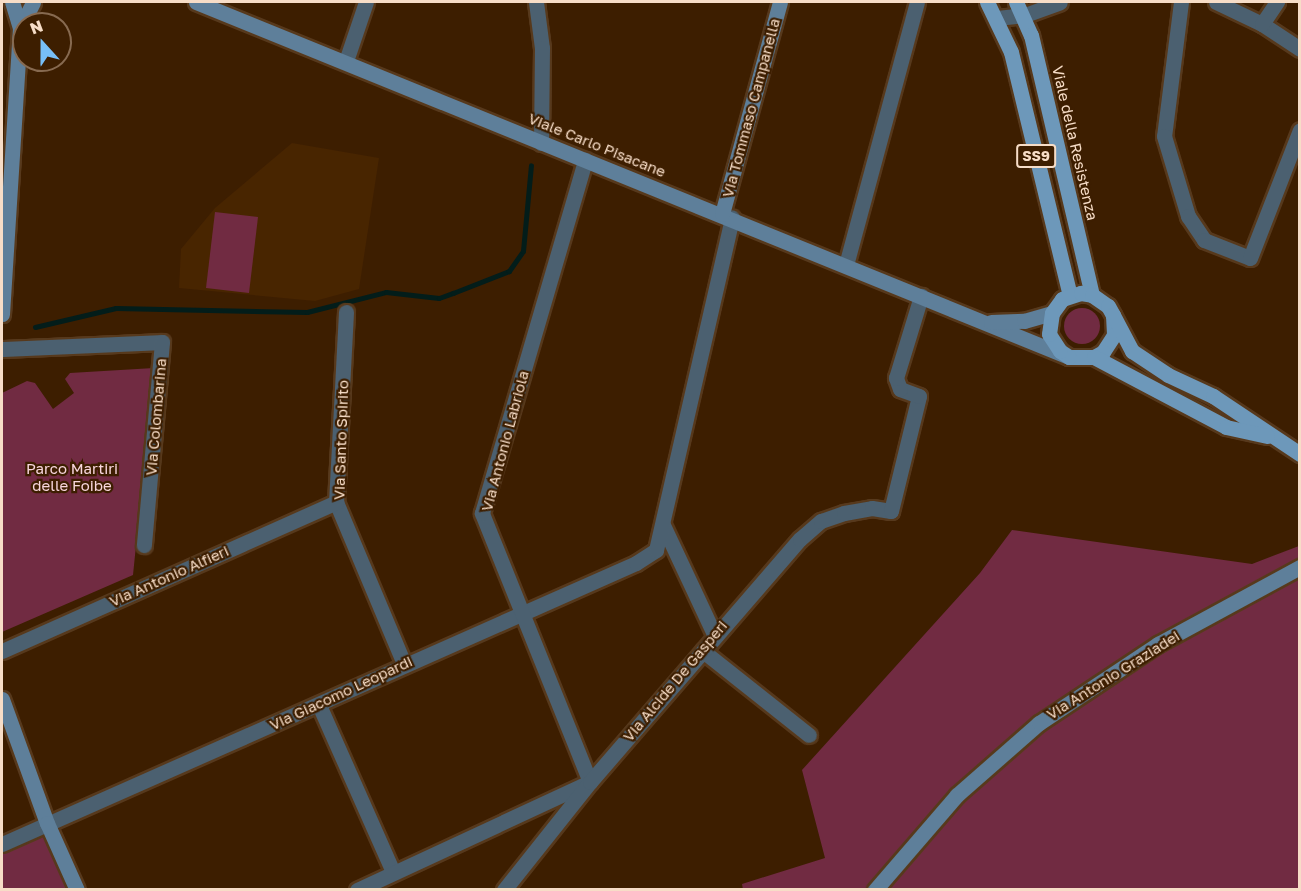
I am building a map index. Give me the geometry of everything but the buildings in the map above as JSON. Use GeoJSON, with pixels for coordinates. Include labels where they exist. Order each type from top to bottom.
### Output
{"type":"FeatureCollection","features":[{"type":"Feature","properties":{"kind":"main road","name":"SS9"},"geometry":{"type":"LineString","coordinates":[[987,2],[997,18],[1011,52],[1070,295]]}},
{"type":"Feature","properties":{"kind":"main road","name":"Viale della Resistenza"},"geometry":{"type":"LineString","coordinates":[[1015,2],[1025,15],[1092,295]]}},
{"type":"Feature","properties":{"kind":"main road"},"geometry":{"type":"LineString","coordinates":[[1070,295],[1092,295]]}},
{"type":"Feature","properties":{"kind":"main road","name":"Viale Carlo Pisacane"},"geometry":{"type":"LineString","coordinates":[[1052,313],[1070,295]]}},
{"type":"Feature","properties":{"kind":"main road","name":"Viale Carlo Pisacane"},"geometry":{"type":"LineString","coordinates":[[1092,295],[1101,299],[1113,315],[1132,351],[1168,375],[1213,396],[1268,436],[1297,453]]}},
{"type":"Feature","properties":{"kind":"main road"},"geometry":{"type":"LineString","coordinates":[[1052,313],[1049,334],[1060,351],[1069,357]]}},
{"type":"Feature","properties":{"kind":"main road"},"geometry":{"type":"LineString","coordinates":[[1094,357],[1103,352],[1114,335],[1113,315]]}},
{"type":"Feature","properties":{"kind":"main road","name":"Viale Carlo Pisacane"},"geometry":{"type":"LineString","coordinates":[[1069,357],[1094,357],[1226,427],[1268,436]]}},
{"type":"Feature","properties":{"kind":"main road"},"geometry":{"type":"LineString","coordinates":[[1164,394],[1199,406],[1209,403],[1213,396]]}},
{"type":"Feature","properties":{"kind":"street","name":"Viale Carlo Pisacane"},"geometry":{"type":"LineString","coordinates":[[196,2],[346,61],[541,143],[727,216],[1069,357]]}},
{"type":"Feature","properties":{"kind":"street"},"geometry":{"type":"LineString","coordinates":[[346,61],[366,2]]}},
{"type":"Feature","properties":{"kind":"street"},"geometry":{"type":"LineString","coordinates":[[536,2],[542,48],[541,143]]}},
{"type":"Feature","properties":{"kind":"street","name":"Via Tommaso Campanella"},"geometry":{"type":"LineString","coordinates":[[727,216],[780,2]]}},
{"type":"Feature","properties":{"kind":"street"},"geometry":{"type":"LineString","coordinates":[[846,265],[917,2]]}},
{"type":"Feature","properties":{"kind":"street"},"geometry":{"type":"LineString","coordinates":[[997,18],[1015,2]]}},
{"type":"Feature","properties":{"kind":"street"},"geometry":{"type":"LineString","coordinates":[[997,18],[1025,15],[1060,2]]}},
{"type":"Feature","properties":{"kind":"street"},"geometry":{"type":"LineString","coordinates":[[1181,2],[1164,136],[1188,216],[1204,240],[1250,258],[1299,130]]}},
{"type":"Feature","properties":{"kind":"street"},"geometry":{"type":"LineString","coordinates":[[1216,2],[1262,24],[1299,49]]}},
{"type":"Feature","properties":{"kind":"street"},"geometry":{"type":"LineString","coordinates":[[1262,24],[1277,2]]}},
{"type":"Feature","properties":{"kind":"street"},"geometry":{"type":"LineString","coordinates":[[2,314],[17,72]]}},
{"type":"Feature","properties":{"kind":"street","name":"Via Antonio Labriola"},"geometry":{"type":"LineString","coordinates":[[585,160],[482,513],[590,782]]}},
{"type":"Feature","properties":{"kind":"street","name":"Via Giacomo Leopardi"},"geometry":{"type":"LineString","coordinates":[[2,844],[319,705],[522,611],[636,563],[656,550],[727,216]]}},
{"type":"Feature","properties":{"kind":"street","name":"Via Alcide De Gasperi"},"geometry":{"type":"LineString","coordinates":[[504,890],[590,782],[703,651],[714,634],[800,539],[821,520],[872,508],[891,512],[919,396],[900,389],[896,378],[921,296]]}},
{"type":"Feature","properties":{"kind":"street","name":"Via Santo Spirito"},"geometry":{"type":"LineString","coordinates":[[346,312],[336,502],[404,664]]}},
{"type":"Feature","properties":{"kind":"street","name":"Viale Carlo Pisacane"},"geometry":{"type":"LineString","coordinates":[[985,322],[1024,321],[1052,313]]}},
{"type":"Feature","properties":{"kind":"street","name":"Via Colombarina"},"geometry":{"type":"LineString","coordinates":[[2,350],[162,342],[144,545]]}},
{"type":"Feature","properties":{"kind":"street","name":"Via Antonio Alfieri"},"geometry":{"type":"LineString","coordinates":[[2,651],[336,502]]}},
{"type":"Feature","properties":{"kind":"street"},"geometry":{"type":"LineString","coordinates":[[663,525],[714,634]]}},
{"type":"Feature","properties":{"kind":"street","name":"Via Antonio Graziadei"},"geometry":{"type":"LineString","coordinates":[[875,890],[957,795],[1039,723],[1158,644],[1299,567]]}},
{"type":"Feature","properties":{"kind":"street"},"geometry":{"type":"LineString","coordinates":[[703,651],[809,735]]}},
{"type":"Feature","properties":{"kind":"street"},"geometry":{"type":"LineString","coordinates":[[2,699],[47,823],[77,890]]}},
{"type":"Feature","properties":{"kind":"street"},"geometry":{"type":"LineString","coordinates":[[319,705],[393,872]]}},
{"type":"Feature","properties":{"kind":"street"},"geometry":{"type":"LineString","coordinates":[[357,890],[590,782]]}},
{"type":"Feature","properties":{"kind":"shaded area"},"geometry":{"type":"Polygon","coordinates":[[[292,143],[379,158],[359,289],[315,301],[179,288],[181,249],[215,208],[292,143]]]}},
{"type":"Feature","properties":{"kind":"green space"},"geometry":{"type":"Polygon","coordinates":[[[215,212],[258,217],[249,293],[206,288],[215,212]]]}},
{"type":"Feature","properties":{"kind":"green space"},"geometry":{"type":"Polygon","coordinates":[[[1082,308],[1095,313],[1100,326],[1095,339],[1082,344],[1069,339],[1064,326],[1069,313],[1082,308]]]}},
{"type":"Feature","properties":{"kind":"green space","name":"Parco Martiri delle Foibe"},"geometry":{"type":"Polygon","coordinates":[[[154,368],[133,575],[2,632],[2,393],[27,381],[35,383],[53,409],[74,393],[65,379],[70,373],[154,368]]]}},
{"type":"Feature","properties":{"kind":"green space"},"geometry":{"type":"Polygon","coordinates":[[[1012,530],[1252,564],[1299,546],[1299,889],[743,890],[742,884],[825,858],[802,770],[980,573],[1012,530]]]}},
{"type":"Feature","properties":{"kind":"green space"},"geometry":{"type":"Polygon","coordinates":[[[50,816],[82,889],[2,889],[2,838],[50,816]]]}},
{"type":"Feature","properties":{"kind":"waterway"},"geometry":{"type":"LineString","coordinates":[[35,327],[116,308],[307,312],[386,292],[439,298],[509,271],[523,251],[531,165]]}}]}
